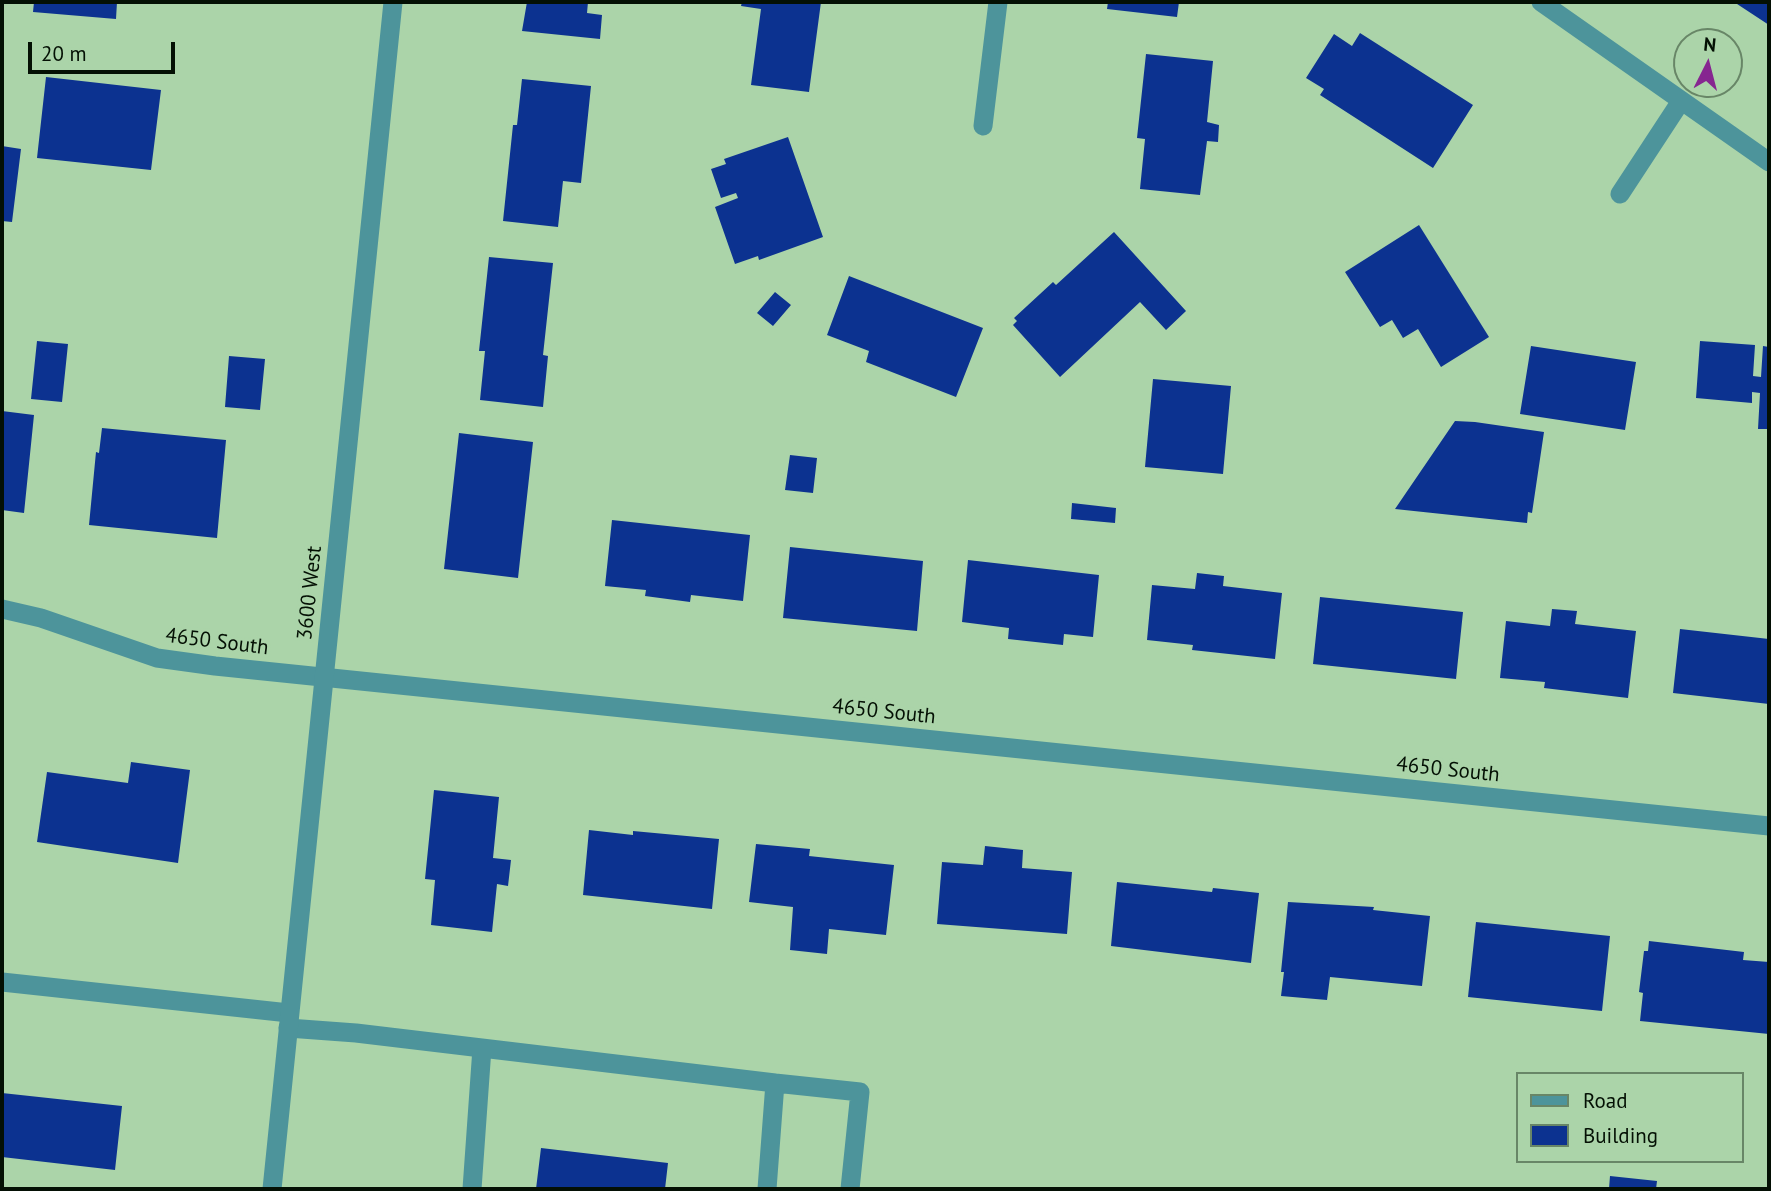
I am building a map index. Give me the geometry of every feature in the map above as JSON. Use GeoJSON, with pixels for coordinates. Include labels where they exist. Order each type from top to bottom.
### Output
{"type":"FeatureCollection","features":[{"type":"Feature","properties":{"kind":"street","name":"3600 West"},"geometry":{"type":"LineString","coordinates":[[272,1189],[393,2]]}},
{"type":"Feature","properties":{"kind":"street"},"geometry":{"type":"LineString","coordinates":[[983,126],[998,2]]}},
{"type":"Feature","properties":{"kind":"street"},"geometry":{"type":"LineString","coordinates":[[1541,2],[1769,162]]}},
{"type":"Feature","properties":{"kind":"street"},"geometry":{"type":"LineString","coordinates":[[1620,194],[1681,101]]}},
{"type":"Feature","properties":{"kind":"street","name":"4650 South"},"geometry":{"type":"LineString","coordinates":[[2,609],[41,618],[157,658],[215,666],[1769,826]]}},
{"type":"Feature","properties":{"kind":"street"},"geometry":{"type":"LineString","coordinates":[[2,982],[289,1020],[356,1033],[860,1092],[850,1189]]}},
{"type":"Feature","properties":{"kind":"street"},"geometry":{"type":"LineString","coordinates":[[472,1189],[482,1048]]}},
{"type":"Feature","properties":{"kind":"street"},"geometry":{"type":"LineString","coordinates":[[768,1189],[775,1083]]}},
{"type":"Feature","properties":{"kind":"building"},"geometry":{"type":"Polygon","coordinates":[[[34,2],[117,2],[116,19],[33,12],[34,2]]]}},
{"type":"Feature","properties":{"kind":"building"},"geometry":{"type":"Polygon","coordinates":[[[527,2],[588,2],[587,13],[602,15],[600,39],[522,31],[527,2]]]}},
{"type":"Feature","properties":{"kind":"building"},"geometry":{"type":"Polygon","coordinates":[[[742,2],[821,2],[809,92],[751,85],[761,9],[741,6],[742,2]]]}},
{"type":"Feature","properties":{"kind":"building"},"geometry":{"type":"Polygon","coordinates":[[[1108,2],[1179,2],[1177,17],[1107,9],[1108,2]]]}},
{"type":"Feature","properties":{"kind":"building"},"geometry":{"type":"Polygon","coordinates":[[[1734,2],[1769,2],[1769,25],[1734,2]]]}},
{"type":"Feature","properties":{"kind":"building"},"geometry":{"type":"Polygon","coordinates":[[[1360,33],[1473,105],[1433,168],[1320,95],[1324,89],[1306,78],[1334,34],[1352,46],[1360,33]]]}},
{"type":"Feature","properties":{"kind":"building"},"geometry":{"type":"Polygon","coordinates":[[[1146,54],[1213,61],[1207,122],[1219,125],[1218,142],[1207,141],[1200,195],[1140,189],[1145,139],[1137,138],[1146,54]]]}},
{"type":"Feature","properties":{"kind":"building"},"geometry":{"type":"Polygon","coordinates":[[[46,77],[161,90],[151,170],[37,158],[46,77]]]}},
{"type":"Feature","properties":{"kind":"building"},"geometry":{"type":"Polygon","coordinates":[[[522,79],[591,86],[581,183],[563,181],[558,227],[503,221],[513,125],[517,125],[522,79]]]}},
{"type":"Feature","properties":{"kind":"building"},"geometry":{"type":"Polygon","coordinates":[[[788,137],[823,237],[759,260],[758,256],[735,264],[715,207],[738,198],[736,193],[721,198],[711,169],[726,164],[724,159],[788,137]]]}},
{"type":"Feature","properties":{"kind":"building"},"geometry":{"type":"Polygon","coordinates":[[[2,146],[21,149],[12,222],[2,221],[2,146]]]}},
{"type":"Feature","properties":{"kind":"building"},"geometry":{"type":"Polygon","coordinates":[[[1419,225],[1489,337],[1441,367],[1418,329],[1403,338],[1392,320],[1380,327],[1345,272],[1419,225]]]}},
{"type":"Feature","properties":{"kind":"building"},"geometry":{"type":"Polygon","coordinates":[[[1114,232],[1186,311],[1166,330],[1140,302],[1060,377],[1013,325],[1017,321],[1014,318],[1053,282],[1056,285],[1114,232]]]}},
{"type":"Feature","properties":{"kind":"building"},"geometry":{"type":"Polygon","coordinates":[[[489,257],[553,263],[543,355],[548,356],[543,407],[480,400],[485,351],[479,351],[489,257]]]}},
{"type":"Feature","properties":{"kind":"building"},"geometry":{"type":"Polygon","coordinates":[[[849,276],[983,328],[956,397],[866,362],[869,351],[827,335],[849,276]]]}},
{"type":"Feature","properties":{"kind":"building"},"geometry":{"type":"Polygon","coordinates":[[[775,292],[791,305],[773,326],[757,313],[775,292]]]}},
{"type":"Feature","properties":{"kind":"building"},"geometry":{"type":"Polygon","coordinates":[[[37,341],[68,344],[62,402],[31,399],[37,341]]]}},
{"type":"Feature","properties":{"kind":"building"},"geometry":{"type":"Polygon","coordinates":[[[1700,341],[1755,345],[1753,376],[1761,377],[1763,346],[1769,347],[1769,429],[1758,429],[1760,393],[1752,392],[1752,403],[1696,398],[1700,341]]]}},
{"type":"Feature","properties":{"kind":"building"},"geometry":{"type":"Polygon","coordinates":[[[1531,346],[1636,362],[1625,430],[1520,414],[1531,346]]]}},
{"type":"Feature","properties":{"kind":"building"},"geometry":{"type":"Polygon","coordinates":[[[229,356],[265,359],[260,410],[225,407],[229,356]]]}},
{"type":"Feature","properties":{"kind":"building"},"geometry":{"type":"Polygon","coordinates":[[[1153,379],[1231,386],[1223,474],[1145,467],[1153,379]]]}},
{"type":"Feature","properties":{"kind":"building"},"geometry":{"type":"Polygon","coordinates":[[[2,411],[34,415],[24,513],[2,510],[2,411]]]}},
{"type":"Feature","properties":{"kind":"building"},"geometry":{"type":"Polygon","coordinates":[[[1455,421],[1544,432],[1532,513],[1528,512],[1527,523],[1395,509],[1455,421]]]}},
{"type":"Feature","properties":{"kind":"building"},"geometry":{"type":"Polygon","coordinates":[[[102,428],[226,440],[217,538],[89,525],[96,452],[99,453],[102,428]]]}},
{"type":"Feature","properties":{"kind":"building"},"geometry":{"type":"Polygon","coordinates":[[[459,433],[533,442],[518,578],[444,569],[459,433]]]}},
{"type":"Feature","properties":{"kind":"building"},"geometry":{"type":"Polygon","coordinates":[[[790,455],[817,458],[813,493],[785,490],[790,455]]]}},
{"type":"Feature","properties":{"kind":"building"},"geometry":{"type":"Polygon","coordinates":[[[1072,503],[1116,508],[1115,523],[1071,519],[1072,503]]]}},
{"type":"Feature","properties":{"kind":"building"},"geometry":{"type":"Polygon","coordinates":[[[612,520],[750,535],[743,601],[691,595],[690,602],[645,596],[646,590],[605,586],[612,520]]]}},
{"type":"Feature","properties":{"kind":"building"},"geometry":{"type":"Polygon","coordinates":[[[790,547],[923,561],[917,631],[783,618],[790,547]]]}},
{"type":"Feature","properties":{"kind":"building"},"geometry":{"type":"Polygon","coordinates":[[[968,560],[1099,575],[1093,637],[1064,634],[1063,645],[1008,639],[1009,628],[962,622],[968,560]]]}},
{"type":"Feature","properties":{"kind":"building"},"geometry":{"type":"Polygon","coordinates":[[[1197,573],[1224,576],[1223,586],[1282,593],[1275,659],[1192,650],[1193,645],[1147,640],[1152,585],[1195,589],[1197,573]]]}},
{"type":"Feature","properties":{"kind":"building"},"geometry":{"type":"Polygon","coordinates":[[[1320,597],[1463,612],[1456,679],[1313,664],[1320,597]]]}},
{"type":"Feature","properties":{"kind":"building"},"geometry":{"type":"Polygon","coordinates":[[[1552,609],[1577,611],[1575,624],[1636,631],[1628,698],[1544,688],[1545,682],[1500,678],[1506,621],[1550,626],[1552,609]]]}},
{"type":"Feature","properties":{"kind":"building"},"geometry":{"type":"Polygon","coordinates":[[[1680,629],[1769,639],[1769,704],[1673,693],[1680,629]]]}},
{"type":"Feature","properties":{"kind":"building"},"geometry":{"type":"Polygon","coordinates":[[[131,762],[190,770],[178,863],[37,842],[47,772],[128,783],[131,762]]]}},
{"type":"Feature","properties":{"kind":"building"},"geometry":{"type":"Polygon","coordinates":[[[434,790],[499,797],[493,858],[511,860],[508,886],[497,884],[492,932],[431,925],[435,880],[425,879],[434,790]]]}},
{"type":"Feature","properties":{"kind":"building"},"geometry":{"type":"Polygon","coordinates":[[[589,830],[719,839],[712,909],[583,895],[589,830]]]}},
{"type":"Feature","properties":{"kind":"building"},"geometry":{"type":"Polygon","coordinates":[[[756,844],[810,849],[809,856],[894,865],[886,935],[829,929],[827,954],[790,950],[793,907],[749,902],[756,844]]]}},
{"type":"Feature","properties":{"kind":"building"},"geometry":{"type":"Polygon","coordinates":[[[985,846],[1023,850],[1022,868],[1072,872],[1067,934],[937,924],[942,862],[983,865],[985,846]]]}},
{"type":"Feature","properties":{"kind":"building"},"geometry":{"type":"Polygon","coordinates":[[[1117,882],[1212,892],[1213,888],[1259,893],[1251,963],[1111,946],[1117,882]]]}},
{"type":"Feature","properties":{"kind":"building"},"geometry":{"type":"Polygon","coordinates":[[[1288,902],[1374,907],[1373,910],[1430,916],[1422,986],[1330,977],[1327,1000],[1281,996],[1288,902]]]}},
{"type":"Feature","properties":{"kind":"building"},"geometry":{"type":"Polygon","coordinates":[[[1476,922],[1610,936],[1602,1011],[1468,997],[1476,922]]]}},
{"type":"Feature","properties":{"kind":"building"},"geometry":{"type":"Polygon","coordinates":[[[1649,941],[1744,952],[1743,960],[1769,962],[1769,1034],[1640,1021],[1643,993],[1639,992],[1644,951],[1648,951],[1649,941]]]}},
{"type":"Feature","properties":{"kind":"building"},"geometry":{"type":"Polygon","coordinates":[[[2,1093],[122,1106],[115,1170],[2,1157],[2,1093]]]}},
{"type":"Feature","properties":{"kind":"building"},"geometry":{"type":"Polygon","coordinates":[[[541,1148],[668,1163],[665,1189],[536,1189],[541,1148]]]}},
{"type":"Feature","properties":{"kind":"building"},"geometry":{"type":"Polygon","coordinates":[[[1610,1176],[1657,1181],[1656,1189],[1609,1189],[1610,1176]]]}}]}
